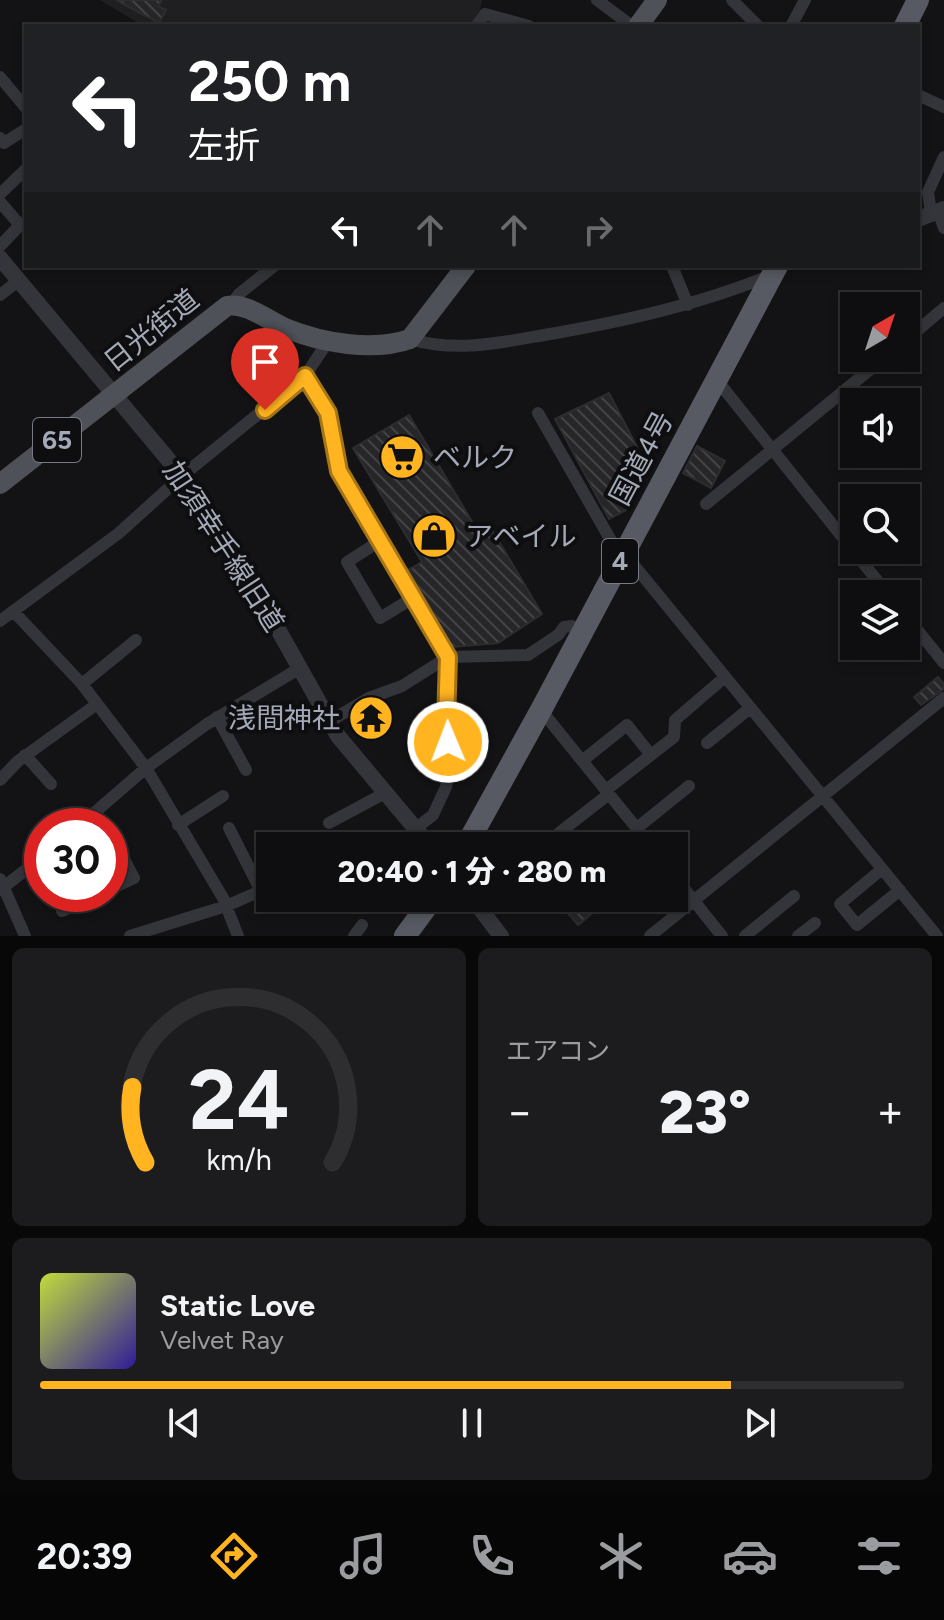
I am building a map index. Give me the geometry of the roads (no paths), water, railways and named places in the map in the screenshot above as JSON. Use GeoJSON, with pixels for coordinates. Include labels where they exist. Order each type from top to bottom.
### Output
{"type":"FeatureCollection","features":[{"type":"Feature","properties":{"kind":"highway"},"geometry":{"type":"LineString","coordinates":[[906,24],[914,2]]}},
{"type":"Feature","properties":{"kind":"highway","name":"国道4号"},"geometry":{"type":"LineString","coordinates":[[474,832],[774,270]]}},
{"type":"Feature","properties":{"kind":"highway"},"geometry":{"type":"LineString","coordinates":[[405,936],[423,912]]}},
{"type":"Feature","properties":{"kind":"main road"},"geometry":{"type":"LineString","coordinates":[[639,24],[657,0]]}},
{"type":"Feature","properties":{"kind":"main road"},"geometry":{"type":"LineString","coordinates":[[410,339],[464,268]]}},
{"type":"Feature","properties":{"kind":"main road","name":"日光街道"},"geometry":{"type":"LineString","coordinates":[[0,484],[175,345],[232,304],[288,329],[325,339],[385,345],[410,339]]}},
{"type":"Feature","properties":{"kind":"street"},"geometry":{"type":"LineString","coordinates":[[478,24],[485,14],[488,0]]}},
{"type":"Feature","properties":{"kind":"street"},"geometry":{"type":"LineString","coordinates":[[597,0],[629,24]]}},
{"type":"Feature","properties":{"kind":"street"},"geometry":{"type":"LineString","coordinates":[[792,24],[805,0]]}},
{"type":"Feature","properties":{"kind":"street"},"geometry":{"type":"LineString","coordinates":[[736,1],[756,24]]}},
{"type":"Feature","properties":{"kind":"street"},"geometry":{"type":"LineString","coordinates":[[485,14],[522,24]]}},
{"type":"Feature","properties":{"kind":"street"},"geometry":{"type":"LineString","coordinates":[[0,77],[24,106]]}},
{"type":"Feature","properties":{"kind":"street"},"geometry":{"type":"LineString","coordinates":[[920,96],[944,107]]}},
{"type":"Feature","properties":{"kind":"street"},"geometry":{"type":"LineString","coordinates":[[0,138],[4,143],[22,132]]}},
{"type":"Feature","properties":{"kind":"street"},"geometry":{"type":"LineString","coordinates":[[944,157],[928,192],[933,213],[944,228]]}},
{"type":"Feature","properties":{"kind":"street"},"geometry":{"type":"LineString","coordinates":[[0,194],[24,171]]}},
{"type":"Feature","properties":{"kind":"street"},"geometry":{"type":"LineString","coordinates":[[0,202],[20,225],[0,246]]}},
{"type":"Feature","properties":{"kind":"street","name":"加須幸手線旧道"},"geometry":{"type":"LineString","coordinates":[[0,258],[182,476],[257,592],[338,736],[418,832]]}},
{"type":"Feature","properties":{"kind":"street"},"geometry":{"type":"LineString","coordinates":[[232,304],[239,294],[272,268]]}},
{"type":"Feature","properties":{"kind":"street"},"geometry":{"type":"LineString","coordinates":[[673,268],[688,305]]}},
{"type":"Feature","properties":{"kind":"street"},"geometry":{"type":"LineString","coordinates":[[410,339],[444,347],[496,345],[688,305],[725,294],[774,270]]}},
{"type":"Feature","properties":{"kind":"street"},"geometry":{"type":"LineString","coordinates":[[0,295],[18,281]]}},
{"type":"Feature","properties":{"kind":"street"},"geometry":{"type":"LineString","coordinates":[[920,328],[944,308]]}},
{"type":"Feature","properties":{"kind":"street"},"geometry":{"type":"LineString","coordinates":[[0,621],[119,533],[182,476],[305,376],[323,349],[325,339]]}},
{"type":"Feature","properties":{"kind":"street"},"geometry":{"type":"LineString","coordinates":[[706,504],[867,372]]}},
{"type":"Feature","properties":{"kind":"street"},"geometry":{"type":"LineString","coordinates":[[305,376],[328,413],[339,471],[448,657],[446,723],[450,762],[446,787],[433,815],[415,829]]}},
{"type":"Feature","properties":{"kind":"street"},"geometry":{"type":"LineString","coordinates":[[716,379],[877,580]]}},
{"type":"Feature","properties":{"kind":"street"},"geometry":{"type":"LineString","coordinates":[[538,413],[613,544],[933,932],[919,936]]}},
{"type":"Feature","properties":{"kind":"street"},"geometry":{"type":"LineString","coordinates":[[380,541],[347,562],[380,618],[413,598]]}},
{"type":"Feature","properties":{"kind":"street"},"geometry":{"type":"LineString","coordinates":[[14,612],[82,684],[146,768],[226,906],[238,936]]}},
{"type":"Feature","properties":{"kind":"street"},"geometry":{"type":"LineString","coordinates":[[330,721],[369,698],[402,686],[448,657],[528,655],[558,635],[564,627],[572,626],[583,632]]}},
{"type":"Feature","properties":{"kind":"street"},"geometry":{"type":"LineString","coordinates":[[920,633],[944,663]]}},
{"type":"Feature","properties":{"kind":"street"},"geometry":{"type":"LineString","coordinates":[[82,684],[136,640]]}},
{"type":"Feature","properties":{"kind":"street"},"geometry":{"type":"LineString","coordinates":[[100,808],[146,768],[217,717],[300,668]]}},
{"type":"Feature","properties":{"kind":"street"},"geometry":{"type":"LineString","coordinates":[[560,832],[674,737],[675,720],[725,677]]}},
{"type":"Feature","properties":{"kind":"street"},"geometry":{"type":"LineString","coordinates":[[650,936],[944,698]]}},
{"type":"Feature","properties":{"kind":"street"},"geometry":{"type":"LineString","coordinates":[[0,780],[25,755],[97,704]]}},
{"type":"Feature","properties":{"kind":"street"},"geometry":{"type":"LineString","coordinates":[[707,743],[750,708]]}},
{"type":"Feature","properties":{"kind":"street"},"geometry":{"type":"LineString","coordinates":[[541,710],[640,832]]}},
{"type":"Feature","properties":{"kind":"street"},"geometry":{"type":"LineString","coordinates":[[217,717],[246,770]]}},
{"type":"Feature","properties":{"kind":"street"},"geometry":{"type":"LineString","coordinates":[[582,761],[627,725],[651,755]]}},
{"type":"Feature","properties":{"kind":"street"},"geometry":{"type":"LineString","coordinates":[[25,755],[51,784]]}},
{"type":"Feature","properties":{"kind":"street"},"geometry":{"type":"LineString","coordinates":[[637,828],[689,786]]}},
{"type":"Feature","properties":{"kind":"street"},"geometry":{"type":"LineString","coordinates":[[329,823],[385,793]]}},
{"type":"Feature","properties":{"kind":"street"},"geometry":{"type":"LineString","coordinates":[[178,825],[223,796]]}},
{"type":"Feature","properties":{"kind":"street"},"geometry":{"type":"LineString","coordinates":[[229,828],[256,874]]}},
{"type":"Feature","properties":{"kind":"street"},"geometry":{"type":"LineString","coordinates":[[882,869],[840,904],[857,925],[900,890]]}},
{"type":"Feature","properties":{"kind":"street"},"geometry":{"type":"LineString","coordinates":[[24,870],[2,885],[25,936]]}},
{"type":"Feature","properties":{"kind":"street"},"geometry":{"type":"LineString","coordinates":[[131,936],[226,906],[256,893]]}},
{"type":"Feature","properties":{"kind":"street"},"geometry":{"type":"LineString","coordinates":[[688,894],[722,936]]}},
{"type":"Feature","properties":{"kind":"street"},"geometry":{"type":"LineString","coordinates":[[745,936],[794,896]]}},
{"type":"Feature","properties":{"kind":"street"},"geometry":{"type":"LineString","coordinates":[[483,912],[501,936]]}},
{"type":"Feature","properties":{"kind":"street"},"geometry":{"type":"LineString","coordinates":[[798,936],[815,923]]}},
{"type":"Feature","properties":{"kind":"street"},"geometry":{"type":"LineString","coordinates":[[354,936],[362,925]]}},
{"type":"Feature","properties":{"kind":"place","name":"ベルク"},"geometry":{"type":"Point","coordinates":[402,457]}},
{"type":"Feature","properties":{"kind":"place","name":"アベイル"},"geometry":{"type":"Point","coordinates":[434,536]}},
{"type":"Feature","properties":{"kind":"place","name":"浅間神社"},"geometry":{"type":"Point","coordinates":[371,718]}}]}
